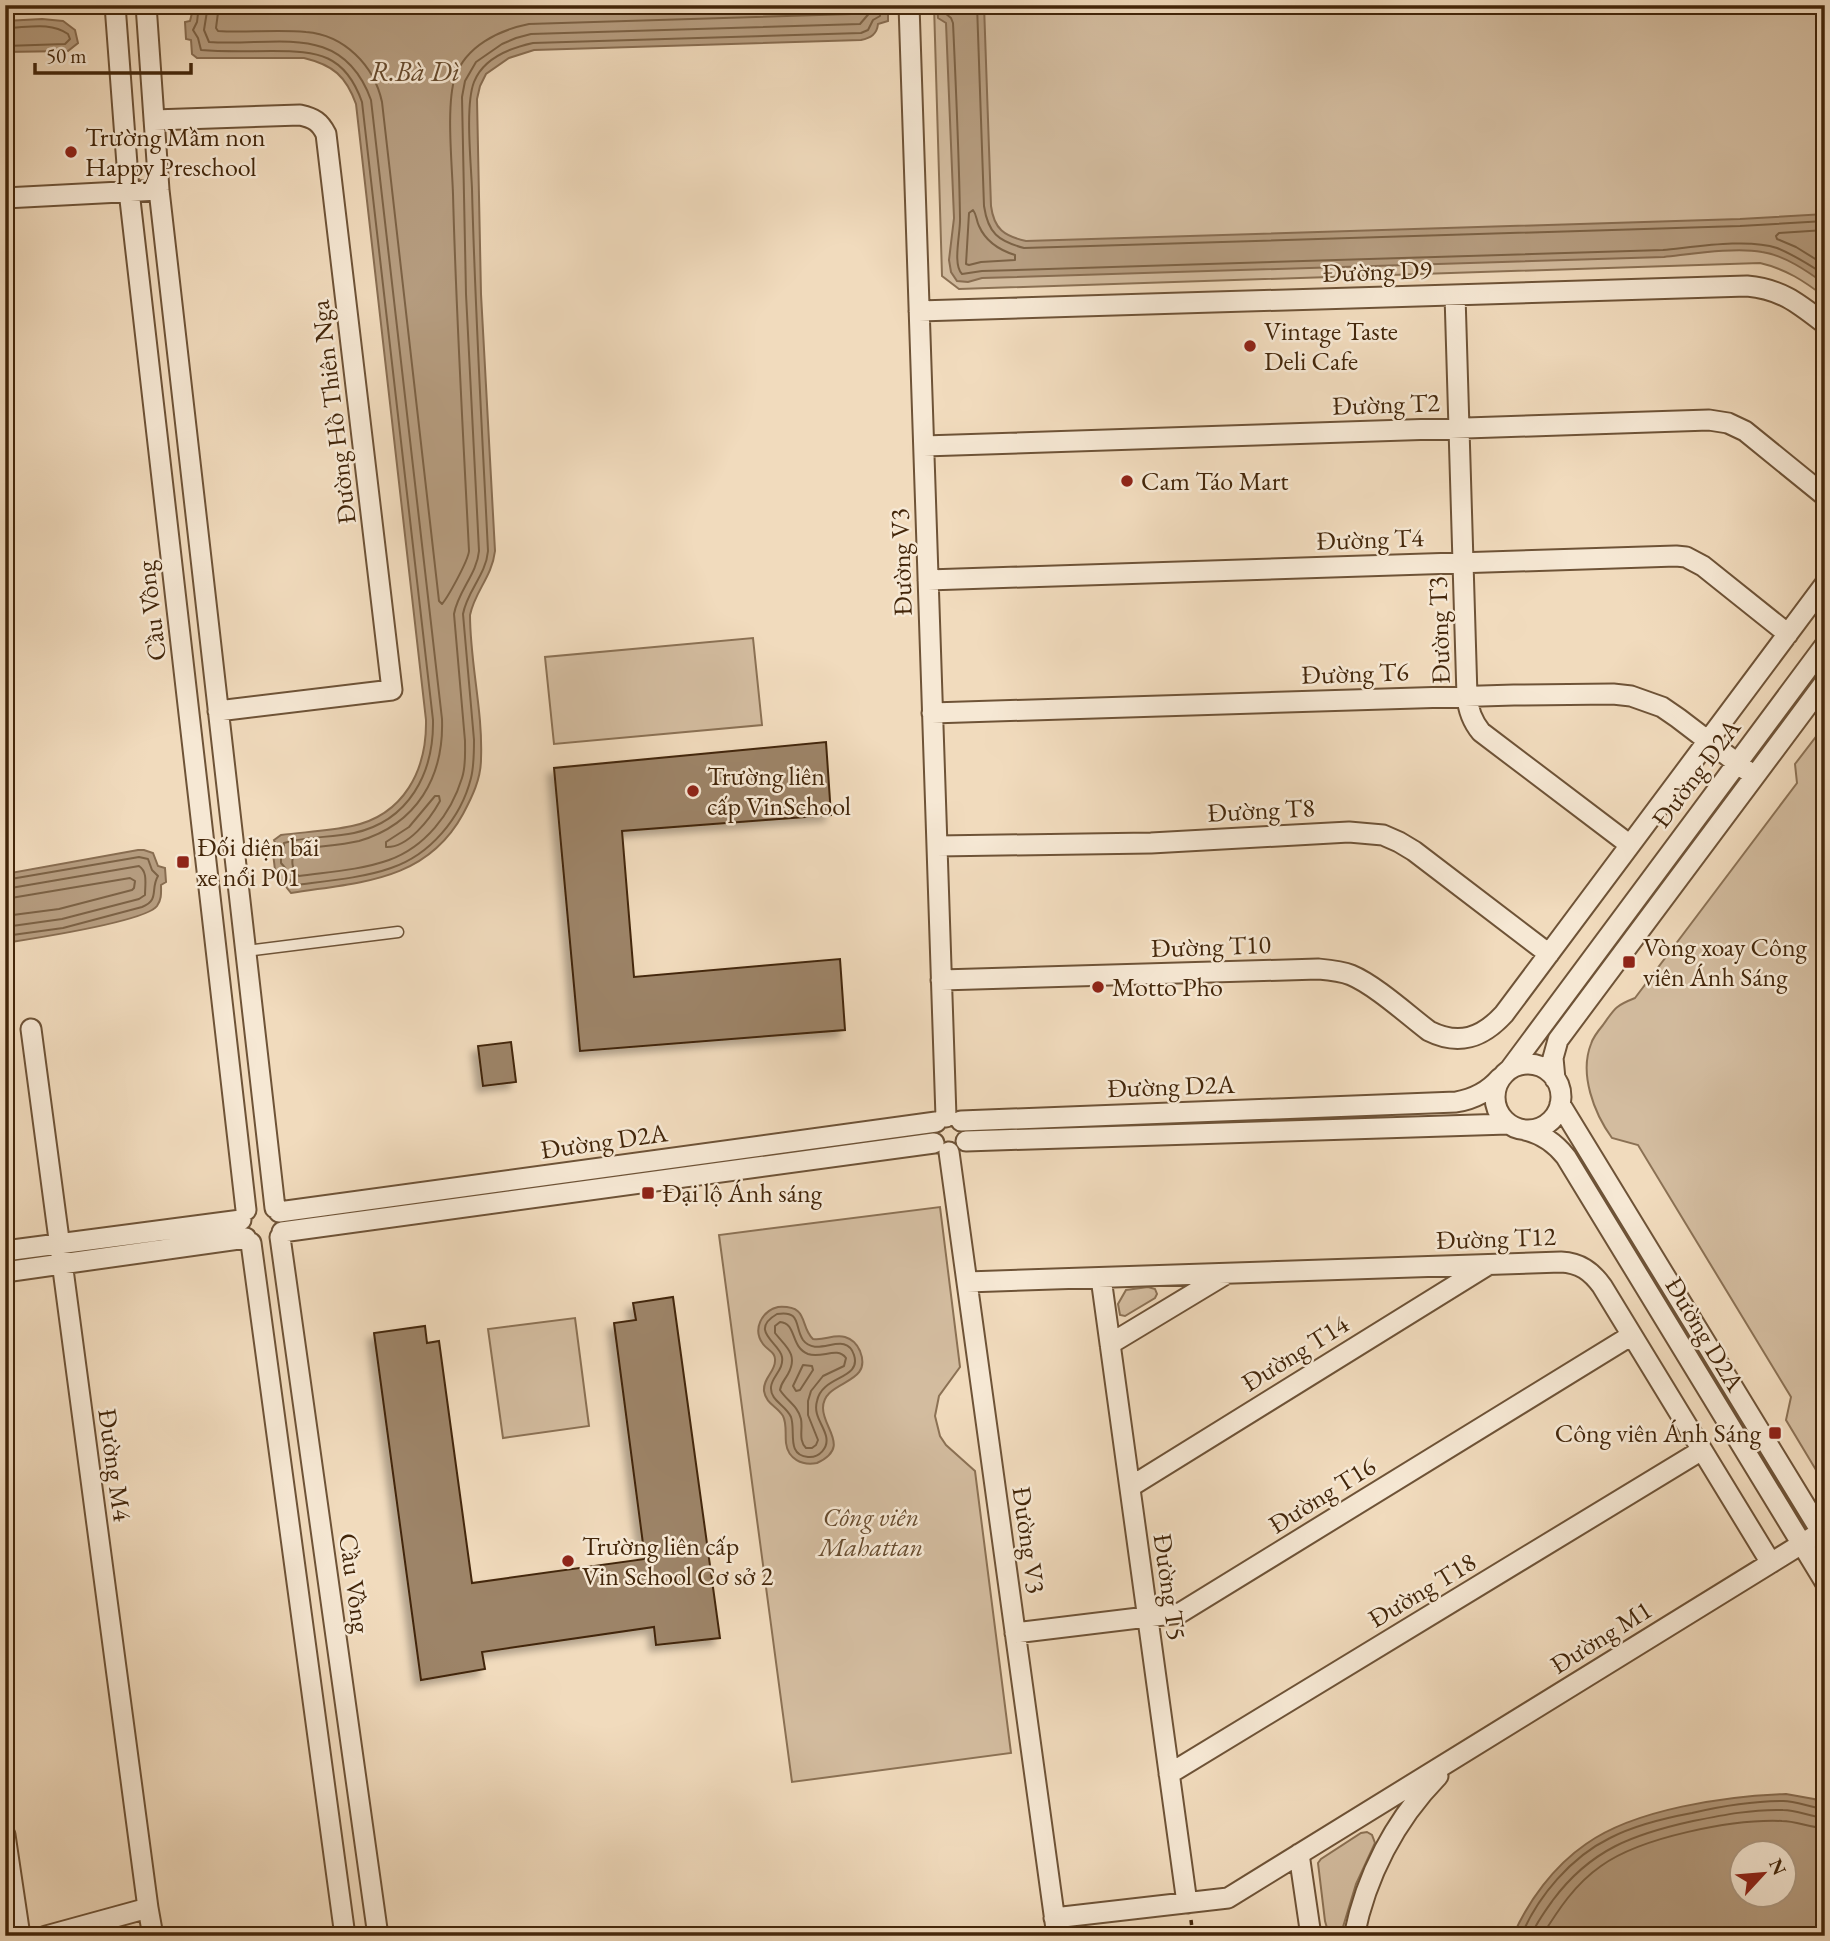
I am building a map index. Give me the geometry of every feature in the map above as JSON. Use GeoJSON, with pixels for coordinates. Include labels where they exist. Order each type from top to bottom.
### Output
{"type":"FeatureCollection","features":[{"type":"Feature","properties":{"kind":"street","name":"Cầu Vồng"},"geometry":{"type":"LineString","coordinates":[[115,5],[129,191],[246,1228],[345,1936]]}},
{"type":"Feature","properties":{"kind":"street","name":"Cầu Vồng"},"geometry":{"type":"LineString","coordinates":[[146,5],[159,190],[277,1210]]}},
{"type":"Feature","properties":{"kind":"street","name":"Đường V3"},"geometry":{"type":"LineString","coordinates":[[909,5],[941,980],[948,1120]]}},
{"type":"Feature","properties":{"kind":"street","name":"Đường Hồ Thiên Nga"},"geometry":{"type":"LineString","coordinates":[[154,120],[300,116],[314,119],[326,134],[392,690],[218,711]]}},
{"type":"Feature","properties":{"kind":"street"},"geometry":{"type":"LineString","coordinates":[[5,198],[159,190]]}},
{"type":"Feature","properties":{"kind":"street","name":"Đường D9"},"geometry":{"type":"LineString","coordinates":[[919,311],[1747,285],[1784,294],[1825,324]]}},
{"type":"Feature","properties":{"kind":"street","name":"Đường T3"},"geometry":{"type":"LineString","coordinates":[[1455,295],[1466,696],[1470,715],[1481,732],[1630,845]]}},
{"type":"Feature","properties":{"kind":"street","name":"Đường T2"},"geometry":{"type":"LineString","coordinates":[[923,446],[1719,421],[1745,430],[1825,496]]}},
{"type":"Feature","properties":{"kind":"street","name":"Đường T4"},"geometry":{"type":"LineString","coordinates":[[928,580],[1686,557],[1703,566],[1788,634]]}},
{"type":"Feature","properties":{"kind":"street"},"geometry":{"type":"LineString","coordinates":[[1549,954],[1825,584]]}},
{"type":"Feature","properties":{"kind":"street","name":"Đường D2A"},"geometry":{"type":"LineString","coordinates":[[277,1210],[948,1120],[1456,1102],[1473,1098],[1505,1073],[1825,645]]}},
{"type":"Feature","properties":{"kind":"street","name":"Đường D2A"},"geometry":{"type":"LineString","coordinates":[[1555,1079],[1553,1058],[1558,1040],[1825,682]]}},
{"type":"Feature","properties":{"kind":"street","name":"Đường T6"},"geometry":{"type":"LineString","coordinates":[[932,713],[1597,693],[1631,696],[1662,707],[1754,776]]}},
{"type":"Feature","properties":{"kind":"street","name":"Đường T8"},"geometry":{"type":"LineString","coordinates":[[937,846],[1151,843],[1349,832],[1374,834],[1399,842],[1414,851],[1549,954]]}},
{"type":"Feature","properties":{"kind":"street","name":"Đường T10"},"geometry":{"type":"LineString","coordinates":[[941,980],[1334,970],[1365,983],[1429,1031],[1440,1036],[1463,1039],[1486,1031],[1495,1023],[1549,954]]}},
{"type":"Feature","properties":{"kind":"street","name":"Đường M4"},"geometry":{"type":"LineString","coordinates":[[31,1029],[153,1936]]}},
{"type":"Feature","properties":{"kind":"street"},"geometry":{"type":"LineString","coordinates":[[1533,1064],[1545,1069],[1555,1079],[1560,1104],[1553,1118],[1545,1125],[1536,1129],[1517,1127],[1499,1114],[1495,1100],[1496,1086],[1505,1073],[1519,1065],[1533,1064]]}},
{"type":"Feature","properties":{"kind":"street","name":"Đường D2A"},"geometry":{"type":"LineString","coordinates":[[1560,1104],[1823,1535]]}},
{"type":"Feature","properties":{"kind":"street"},"geometry":{"type":"LineString","coordinates":[[948,1120],[967,1130],[966,1141],[961,1148],[942,1148],[932,1132],[948,1120]]}},
{"type":"Feature","properties":{"kind":"street","name":"Đường D2A"},"geometry":{"type":"LineString","coordinates":[[966,1141],[1517,1127],[1544,1136],[1563,1153],[1825,1582]]}},
{"type":"Feature","properties":{"kind":"street","name":"Đường V3"},"geometry":{"type":"LineString","coordinates":[[942,1148],[967,1282],[1056,1927]]}},
{"type":"Feature","properties":{"kind":"street","name":"Đường D2A"},"geometry":{"type":"LineString","coordinates":[[281,1235],[942,1148]]}},
{"type":"Feature","properties":{"kind":"street"},"geometry":{"type":"LineString","coordinates":[[5,1251],[59,1243],[246,1228],[265,1246],[275,1242],[281,1235],[283,1223],[277,1210],[269,1204],[258,1203],[246,1228]]}},
{"type":"Feature","properties":{"kind":"street"},"geometry":{"type":"LineString","coordinates":[[5,1272],[61,1265],[246,1228]]}},
{"type":"Feature","properties":{"kind":"street","name":"Cầu Vồng"},"geometry":{"type":"LineString","coordinates":[[281,1235],[377,1933]]}},
{"type":"Feature","properties":{"kind":"street","name":"Đường T12"},"geometry":{"type":"LineString","coordinates":[[967,1282],[1560,1262],[1580,1265],[1596,1278],[1771,1563]]}},
{"type":"Feature","properties":{"kind":"street","name":"Đường T14"},"geometry":{"type":"LineString","coordinates":[[1130,1487],[1489,1264]]}},
{"type":"Feature","properties":{"kind":"street","name":"Đường T12"},"geometry":{"type":"LineString","coordinates":[[1110,1344],[1227,1273]]}},
{"type":"Feature","properties":{"kind":"street","name":"Đường T5"},"geometry":{"type":"LineString","coordinates":[[1101,1278],[1189,1910]]}},
{"type":"Feature","properties":{"kind":"street","name":"Đường T16"},"geometry":{"type":"LineString","coordinates":[[1015,1633],[1180,1613],[1632,1335]]}},
{"type":"Feature","properties":{"kind":"street","name":"Đường T18"},"geometry":{"type":"LineString","coordinates":[[1169,1774],[1702,1450]]}},
{"type":"Feature","properties":{"kind":"street"},"geometry":{"type":"LineString","coordinates":[[1802,1544],[1823,1535]]}},
{"type":"Feature","properties":{"kind":"street","name":"Đường M1"},"geometry":{"type":"LineString","coordinates":[[1056,1927],[1189,1910],[1228,1898],[1802,1544]]}},
{"type":"Feature","properties":{"kind":"street","name":"Đường M1"},"geometry":{"type":"LineString","coordinates":[[1354,1936],[1369,1883],[1387,1845],[1414,1802],[1459,1756]]}},
{"type":"Feature","properties":{"kind":"street"},"geometry":{"type":"LineString","coordinates":[[5,1835],[20,1936]]}},
{"type":"Feature","properties":{"kind":"street"},"geometry":{"type":"LineString","coordinates":[[1299,1854],[1311,1936]]}},
{"type":"Feature","properties":{"kind":"street"},"geometry":{"type":"LineString","coordinates":[[46,1936],[148,1908]]}},
{"type":"Feature","properties":{"kind":"lane"},"geometry":{"type":"LineString","coordinates":[[246,951],[398,932]]}},
{"type":"Feature","properties":{"kind":"lane"},"geometry":{"type":"LineString","coordinates":[[377,1933],[398,1936]]}},
{"type":"Feature","properties":{"kind":"path"},"geometry":{"type":"LineString","coordinates":[[1189,1910],[1193,1936]]}},
{"type":"Feature","properties":{"kind":"green space"},"geometry":{"type":"Polygon","coordinates":[[[934,5],[1825,5],[1825,297],[1794,276],[1760,263],[959,289],[942,276],[934,5]]]}},
{"type":"Feature","properties":{"kind":"green space"},"geometry":{"type":"Polygon","coordinates":[[[753,638],[762,725],[554,744],[545,657],[753,638]]]}},
{"type":"Feature","properties":{"kind":"green space"},"geometry":{"type":"Polygon","coordinates":[[[1825,725],[1825,1485],[1786,1420],[1791,1397],[1638,1145],[1612,1138],[1605,1128],[1590,1093],[1587,1068],[1588,1056],[1596,1034],[1616,1008],[1635,998],[1797,783],[1795,764],[1825,725]]]}},
{"type":"Feature","properties":{"kind":"green space","name":"Công viên Mahattan"},"geometry":{"type":"Polygon","coordinates":[[[940,1207],[960,1367],[939,1396],[935,1416],[940,1436],[946,1445],[975,1471],[1011,1753],[792,1782],[719,1235],[940,1207]]]}},
{"type":"Feature","properties":{"kind":"green space"},"geometry":{"type":"Polygon","coordinates":[[[1148,1287],[1155,1289],[1155,1298],[1125,1316],[1120,1315],[1118,1304],[1126,1290],[1148,1287]]]}},
{"type":"Feature","properties":{"kind":"green space"},"geometry":{"type":"Polygon","coordinates":[[[575,1318],[589,1426],[503,1438],[488,1329],[575,1318]]]}},
{"type":"Feature","properties":{"kind":"green space"},"geometry":{"type":"Polygon","coordinates":[[[1361,1833],[1372,1835],[1375,1843],[1356,1884],[1343,1927],[1338,1932],[1332,1932],[1325,1921],[1318,1863],[1361,1833]]]}},
{"type":"Feature","properties":{"kind":"water","name":"R.Bà Dì"},"geometry":{"type":"Polygon","coordinates":[[[194,5],[888,7],[888,21],[878,24],[873,35],[861,40],[534,50],[509,58],[486,74],[477,99],[481,294],[495,551],[491,569],[470,615],[480,723],[479,774],[463,814],[448,836],[430,853],[410,866],[366,881],[291,893],[279,878],[280,871],[275,870],[273,853],[278,851],[274,840],[281,835],[352,826],[386,812],[399,801],[417,773],[426,720],[356,104],[348,86],[337,73],[323,64],[304,58],[197,58],[192,54],[191,40],[186,39],[185,22],[190,21],[194,5]]]}},
{"type":"Feature","properties":{"kind":"water"},"geometry":{"type":"Polygon","coordinates":[[[937,5],[984,5],[991,206],[1001,230],[1018,239],[1026,241],[1740,219],[1825,214],[1825,284],[1779,256],[1739,250],[1664,257],[982,278],[968,282],[957,281],[951,272],[949,260],[954,218],[946,23],[938,18],[937,5]]]}},
{"type":"Feature","properties":{"kind":"water"},"geometry":{"type":"Polygon","coordinates":[[[5,21],[63,21],[75,30],[78,43],[68,51],[5,52],[5,21]]]}},
{"type":"Feature","properties":{"kind":"water"},"geometry":{"type":"Polygon","coordinates":[[[138,850],[153,853],[158,866],[165,868],[166,882],[161,885],[157,906],[148,912],[110,924],[5,943],[5,874],[138,850]]]}},
{"type":"Feature","properties":{"kind":"water"},"geometry":{"type":"Polygon","coordinates":[[[778,1307],[795,1309],[813,1339],[845,1337],[854,1342],[860,1351],[860,1371],[825,1399],[824,1416],[834,1444],[827,1457],[817,1463],[801,1462],[787,1449],[783,1416],[767,1399],[764,1391],[775,1358],[758,1332],[760,1321],[767,1312],[778,1307]]]}},
{"type":"Feature","properties":{"kind":"water"},"geometry":{"type":"Polygon","coordinates":[[[1786,1794],[1825,1803],[1825,1936],[1513,1936],[1534,1897],[1563,1863],[1586,1844],[1606,1832],[1655,1813],[1736,1798],[1786,1794]]]}},
{"type":"Feature","properties":{"kind":"building"},"geometry":{"type":"Polygon","coordinates":[[[826,742],[831,815],[622,831],[634,977],[840,959],[845,1030],[580,1051],[554,768],[826,742]]]}},
{"type":"Feature","properties":{"kind":"building"},"geometry":{"type":"Polygon","coordinates":[[[511,1042],[516,1082],[483,1086],[478,1046],[511,1042]]]}},
{"type":"Feature","properties":{"kind":"building"},"geometry":{"type":"Polygon","coordinates":[[[673,1297],[720,1638],[656,1645],[654,1627],[482,1652],[485,1669],[421,1680],[374,1333],[425,1326],[427,1343],[439,1341],[472,1583],[645,1559],[614,1323],[636,1320],[633,1303],[673,1297]]]}},
{"type":"Feature","properties":{"kind":"place","name":"Trường Mầm non Happy Preschool"},"geometry":{"type":"Point","coordinates":[71,152]}},
{"type":"Feature","properties":{"kind":"place","name":"Vintage Taste Deli Cafe"},"geometry":{"type":"Point","coordinates":[1250,346]}},
{"type":"Feature","properties":{"kind":"place","name":"Cam Táo Mart"},"geometry":{"type":"Point","coordinates":[1127,481]}},
{"type":"Feature","properties":{"kind":"place","name":"Trường liên cấp VinSchool"},"geometry":{"type":"Point","coordinates":[693,791]}},
{"type":"Feature","properties":{"kind":"place","name":"Đối diện bãi xe nổi P01"},"geometry":{"type":"Point","coordinates":[183,862]}},
{"type":"Feature","properties":{"kind":"place","name":"Vòng xoay Công viên Ánh Sáng"},"geometry":{"type":"Point","coordinates":[1629,962]}},
{"type":"Feature","properties":{"kind":"place","name":"Motto Pho"},"geometry":{"type":"Point","coordinates":[1098,987]}},
{"type":"Feature","properties":{"kind":"place","name":"Đại lộ Ánh sáng"},"geometry":{"type":"Point","coordinates":[648,1193]}},
{"type":"Feature","properties":{"kind":"place","name":"Công viên Ánh Sáng"},"geometry":{"type":"Point","coordinates":[1775,1433]}},
{"type":"Feature","properties":{"kind":"place","name":"Trường liên cấp Vin School Cơ sở 2"},"geometry":{"type":"Point","coordinates":[568,1561]}}]}
